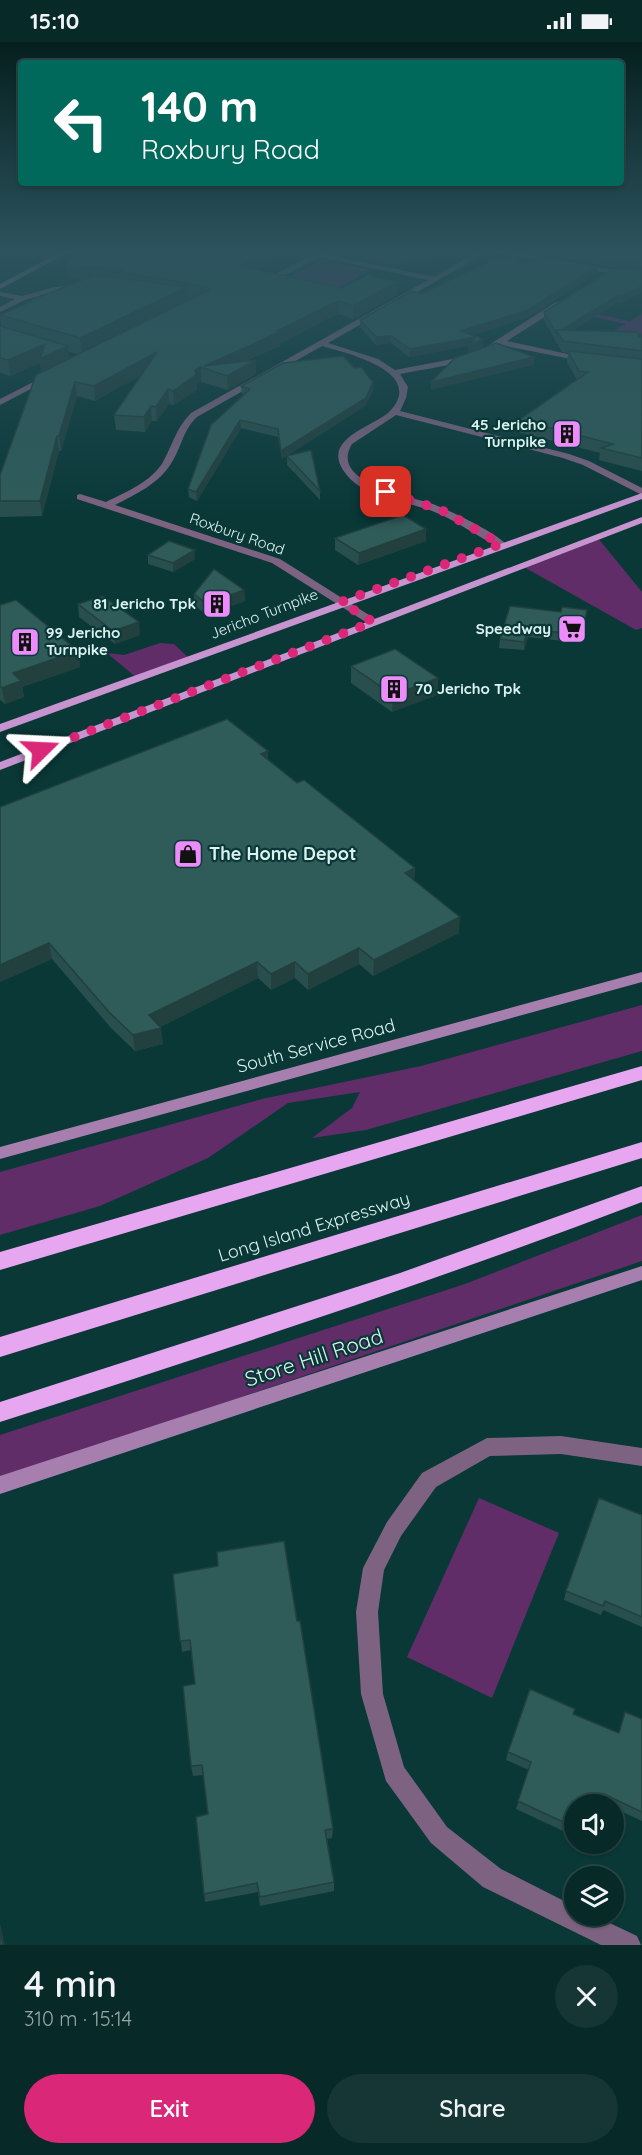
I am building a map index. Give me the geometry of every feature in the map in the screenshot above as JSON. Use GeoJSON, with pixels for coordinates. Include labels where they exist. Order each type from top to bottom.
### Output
{"type":"FeatureCollection","features":[{"type":"Feature","properties":{"kind":"highway"},"geometry":{"type":"LineString","coordinates":[[0,1261],[642,1073]]}},
{"type":"Feature","properties":{"kind":"highway","name":"Long Island Expressway"},"geometry":{"type":"LineString","coordinates":[[0,1347],[642,1150]]}},
{"type":"Feature","properties":{"kind":"highway"},"geometry":{"type":"LineString","coordinates":[[0,1412],[325,1308],[508,1245],[642,1194]]}},
{"type":"Feature","properties":{"kind":"main road","name":"Jericho Turnpike"},"geometry":{"type":"LineString","coordinates":[[0,728],[642,494]]}},
{"type":"Feature","properties":{"kind":"main road"},"geometry":{"type":"LineString","coordinates":[[0,766],[642,520]]}},
{"type":"Feature","properties":{"kind":"main road","name":"South Service Road"},"geometry":{"type":"LineString","coordinates":[[0,1153],[642,977]]}},
{"type":"Feature","properties":{"kind":"main road","name":"Store Hill Road"},"geometry":{"type":"LineString","coordinates":[[0,1485],[642,1273]]}},
{"type":"Feature","properties":{"kind":"street"},"geometry":{"type":"LineString","coordinates":[[107,506],[150,480],[166,465],[175,437],[194,415],[330,338]]}},
{"type":"Feature","properties":{"kind":"street"},"geometry":{"type":"LineString","coordinates":[[396,372],[465,359],[484,352],[507,338]]}},
{"type":"Feature","properties":{"kind":"street"},"geometry":{"type":"LineString","coordinates":[[500,342],[597,362]]}},
{"type":"Feature","properties":{"kind":"street"},"geometry":{"type":"LineString","coordinates":[[321,343],[372,359],[396,372],[404,386],[404,393],[395,412],[349,441],[344,450],[343,460],[347,469],[370,487],[441,510],[501,544]]}},
{"type":"Feature","properties":{"kind":"street"},"geometry":{"type":"LineString","coordinates":[[0,402],[62,371]]}},
{"type":"Feature","properties":{"kind":"street"},"geometry":{"type":"LineString","coordinates":[[395,412],[567,456],[586,463],[642,494]]}},
{"type":"Feature","properties":{"kind":"street","name":"Roxbury Road"},"geometry":{"type":"LineString","coordinates":[[80,496],[276,561],[373,622]]}},
{"type":"Feature","properties":{"kind":"street"},"geometry":{"type":"LineString","coordinates":[[628,1945],[492,1878],[439,1835],[394,1773],[372,1694],[367,1612],[374,1568],[394,1529],[429,1480],[487,1447],[561,1445],[642,1456]]}},
{"type":"Feature","properties":{"kind":"shaded area"},"geometry":{"type":"Polygon","coordinates":[[[597,537],[642,592],[642,628],[636,630],[522,566],[597,537]]]}},
{"type":"Feature","properties":{"kind":"shaded area"},"geometry":{"type":"Polygon","coordinates":[[[160,643],[174,644],[191,660],[138,679],[107,653],[124,655],[160,643]]]}},
{"type":"Feature","properties":{"kind":"shaded area"},"geometry":{"type":"Polygon","coordinates":[[[642,1005],[642,1051],[366,1130],[312,1138],[352,1108],[360,1092],[288,1103],[208,1158],[100,1206],[0,1235],[0,1172],[262,1099],[421,1066],[642,1005]]]}},
{"type":"Feature","properties":{"kind":"shaded area"},"geometry":{"type":"Polygon","coordinates":[[[642,1215],[642,1261],[0,1479],[0,1435],[465,1284],[642,1215]]]}},
{"type":"Feature","properties":{"kind":"shaded area"},"geometry":{"type":"Polygon","coordinates":[[[479,1498],[559,1533],[492,1698],[407,1657],[479,1498]]]}},
{"type":"Feature","properties":{"kind":"building"},"geometry":{"type":"Polygon","coordinates":[[[0,338],[40,338],[68,346],[40,359],[45,344],[8,360],[0,358],[0,338]]]}},
{"type":"Feature","properties":{"kind":"building"},"geometry":{"type":"Polygon","coordinates":[[[112,338],[267,338],[204,366],[256,360],[227,376],[201,367],[195,370],[196,375],[173,391],[168,389],[156,407],[151,406],[144,417],[114,415],[157,352],[94,386],[75,382],[59,436],[57,436],[40,501],[0,501],[0,475],[36,375],[112,338]]]}},
{"type":"Feature","properties":{"kind":"building"},"geometry":{"type":"Polygon","coordinates":[[[394,338],[472,338],[410,349],[394,338]]]}},
{"type":"Feature","properties":{"kind":"building"},"geometry":{"type":"Polygon","coordinates":[[[475,338],[483,339],[468,345],[475,338]]]}},
{"type":"Feature","properties":{"kind":"building"},"geometry":{"type":"Polygon","coordinates":[[[561,338],[642,338],[642,351],[563,341],[561,338]]]}},
{"type":"Feature","properties":{"kind":"building"},"geometry":{"type":"Polygon","coordinates":[[[496,343],[534,357],[431,382],[455,358],[496,343]]]}},
{"type":"Feature","properties":{"kind":"building"},"geometry":{"type":"Polygon","coordinates":[[[568,351],[642,359],[642,458],[601,448],[613,444],[519,420],[588,372],[579,371],[568,351]]]}},
{"type":"Feature","properties":{"kind":"building"},"geometry":{"type":"Polygon","coordinates":[[[343,356],[354,368],[361,367],[373,382],[366,398],[281,451],[278,429],[240,420],[196,492],[188,489],[211,425],[250,389],[241,386],[283,363],[343,356]]]}},
{"type":"Feature","properties":{"kind":"building"},"geometry":{"type":"Polygon","coordinates":[[[311,450],[320,491],[287,456],[311,450]]]}},
{"type":"Feature","properties":{"kind":"building"},"geometry":{"type":"Polygon","coordinates":[[[403,515],[426,529],[359,553],[335,538],[403,515]]]}},
{"type":"Feature","properties":{"kind":"building"},"geometry":{"type":"Polygon","coordinates":[[[169,541],[195,550],[173,563],[148,555],[169,541]]]}},
{"type":"Feature","properties":{"kind":"building"},"geometry":{"type":"Polygon","coordinates":[[[214,569],[244,590],[207,604],[194,594],[214,569]]]}},
{"type":"Feature","properties":{"kind":"building"},"geometry":{"type":"Polygon","coordinates":[[[103,596],[139,622],[113,631],[78,604],[103,596]]]}},
{"type":"Feature","properties":{"kind":"building","name":"99 Jericho Turnpike"},"geometry":{"type":"Polygon","coordinates":[[[16,600],[78,651],[13,673],[21,681],[2,688],[0,686],[0,605],[16,600]]]}},
{"type":"Feature","properties":{"kind":"building"},"geometry":{"type":"Polygon","coordinates":[[[510,606],[561,612],[562,607],[587,610],[582,635],[529,629],[524,642],[500,639],[510,606]]]}},
{"type":"Feature","properties":{"kind":"building"},"geometry":{"type":"Polygon","coordinates":[[[395,649],[438,678],[393,695],[351,666],[395,649]]]}},
{"type":"Feature","properties":{"kind":"building","name":"The Home Depot"},"geometry":{"type":"Polygon","coordinates":[[[227,719],[268,751],[261,754],[297,783],[304,780],[415,868],[405,873],[460,917],[374,960],[359,948],[308,974],[295,962],[271,974],[257,962],[149,1015],[161,1028],[133,1035],[109,1012],[49,943],[0,965],[0,807],[227,719]]]}},
{"type":"Feature","properties":{"kind":"building"},"geometry":{"type":"Polygon","coordinates":[[[599,1498],[642,1515],[642,1617],[605,1601],[603,1606],[566,1591],[599,1498]]]}},
{"type":"Feature","properties":{"kind":"building"},"geometry":{"type":"Polygon","coordinates":[[[284,1541],[297,1621],[300,1621],[333,1829],[325,1830],[334,1882],[260,1897],[257,1883],[204,1894],[196,1817],[208,1814],[202,1765],[191,1766],[183,1686],[195,1684],[190,1640],[180,1641],[173,1574],[218,1566],[217,1552],[284,1541]]]}},
{"type":"Feature","properties":{"kind":"building"},"geometry":{"type":"Polygon","coordinates":[[[530,1689],[575,1709],[573,1714],[619,1733],[625,1712],[642,1719],[642,1812],[624,1803],[624,1794],[564,1794],[564,1822],[518,1801],[531,1762],[508,1752],[530,1689]]]}},
{"type":"Feature","properties":{"kind":"place","name":"45 Jericho Turnpike"},"geometry":{"type":"Point","coordinates":[567,434]}},
{"type":"Feature","properties":{"kind":"place","name":"81 Jericho Tpk"},"geometry":{"type":"Point","coordinates":[217,604]}},
{"type":"Feature","properties":{"kind":"place","name":"Speedway"},"geometry":{"type":"Point","coordinates":[572,629]}},
{"type":"Feature","properties":{"kind":"place","name":"99 Jericho Turnpike"},"geometry":{"type":"Point","coordinates":[25,642]}},
{"type":"Feature","properties":{"kind":"place","name":"70 Jericho Tpk"},"geometry":{"type":"Point","coordinates":[394,689]}},
{"type":"Feature","properties":{"kind":"place","name":"The Home Depot"},"geometry":{"type":"Point","coordinates":[188,854]}},
{"type":"Feature","properties":{"kind":"route"},"geometry":{"type":"LineString","coordinates":[[41,750],[373,622],[341,602],[501,544],[441,510],[386,492]]}}]}
